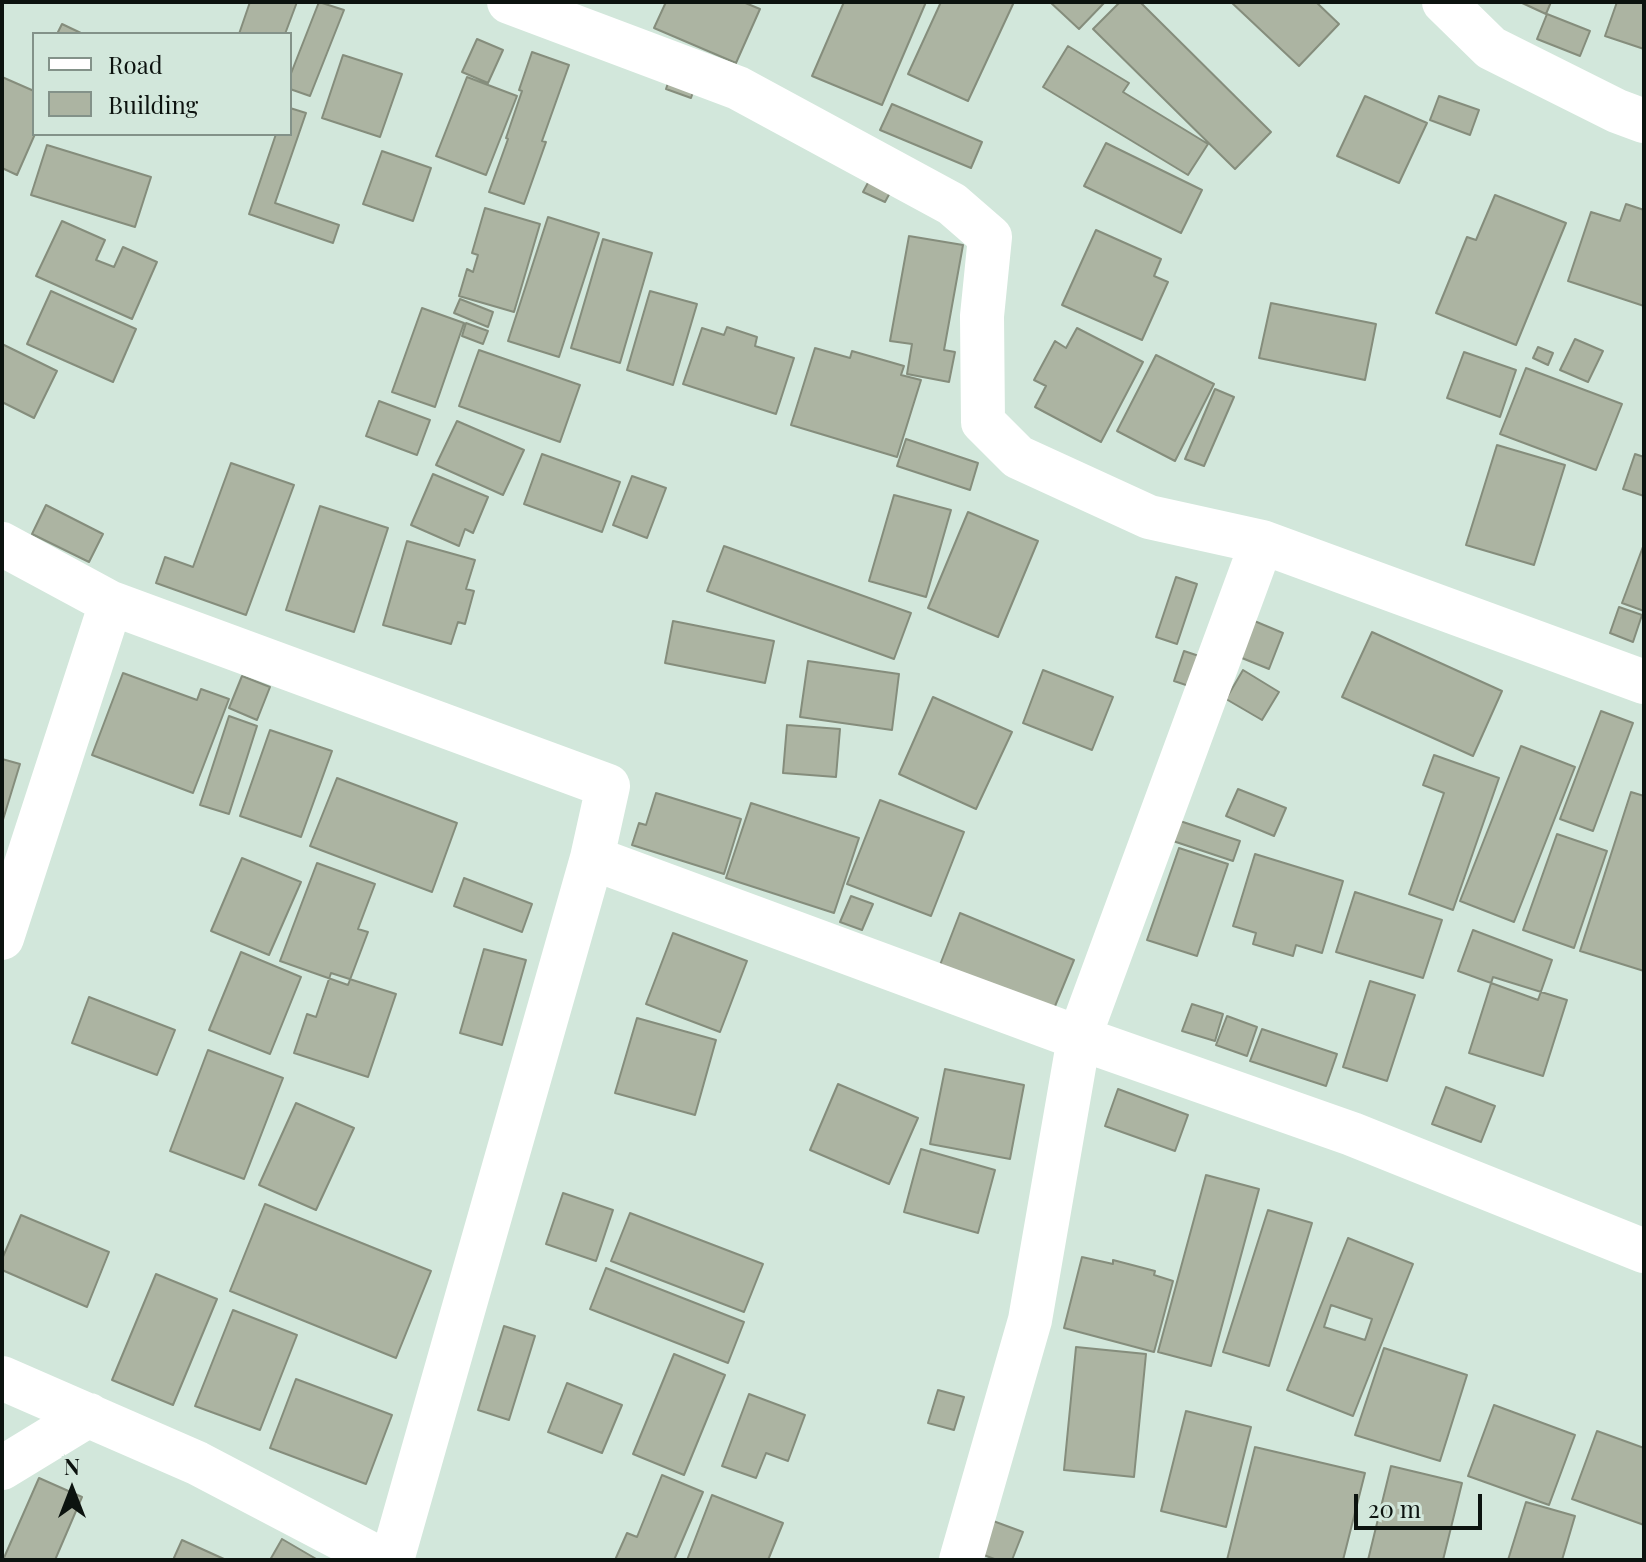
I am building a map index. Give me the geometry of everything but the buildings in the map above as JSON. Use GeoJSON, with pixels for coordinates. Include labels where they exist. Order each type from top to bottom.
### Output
{"type":"FeatureCollection","features":[{"type":"Feature","properties":{"kind":"street"},"geometry":{"type":"LineString","coordinates":[[1444,2],[1491,48],[1617,111],[1644,121]]}},
{"type":"Feature","properties":{"kind":"street"},"geometry":{"type":"LineString","coordinates":[[522,5],[738,88],[952,204],[990,237],[982,316],[983,422],[1018,457],[1149,517],[1262,542],[1644,682]]}},
{"type":"Feature","properties":{"kind":"street"},"geometry":{"type":"LineString","coordinates":[[961,1560],[1030,1320],[1079,1038],[1262,542]]}},
{"type":"Feature","properties":{"kind":"street"},"geometry":{"type":"LineString","coordinates":[[2,544],[111,603],[608,786],[592,858],[392,1560]]}},
{"type":"Feature","properties":{"kind":"street"},"geometry":{"type":"LineString","coordinates":[[2,938],[111,603]]}},
{"type":"Feature","properties":{"kind":"street"},"geometry":{"type":"LineString","coordinates":[[592,858],[1079,1038],[1352,1134],[1644,1251]]}},
{"type":"Feature","properties":{"kind":"street"},"geometry":{"type":"LineString","coordinates":[[2,1378],[197,1463],[382,1560]]}},
{"type":"Feature","properties":{"kind":"street"},"geometry":{"type":"LineString","coordinates":[[2,1468],[89,1415]]}}]}
